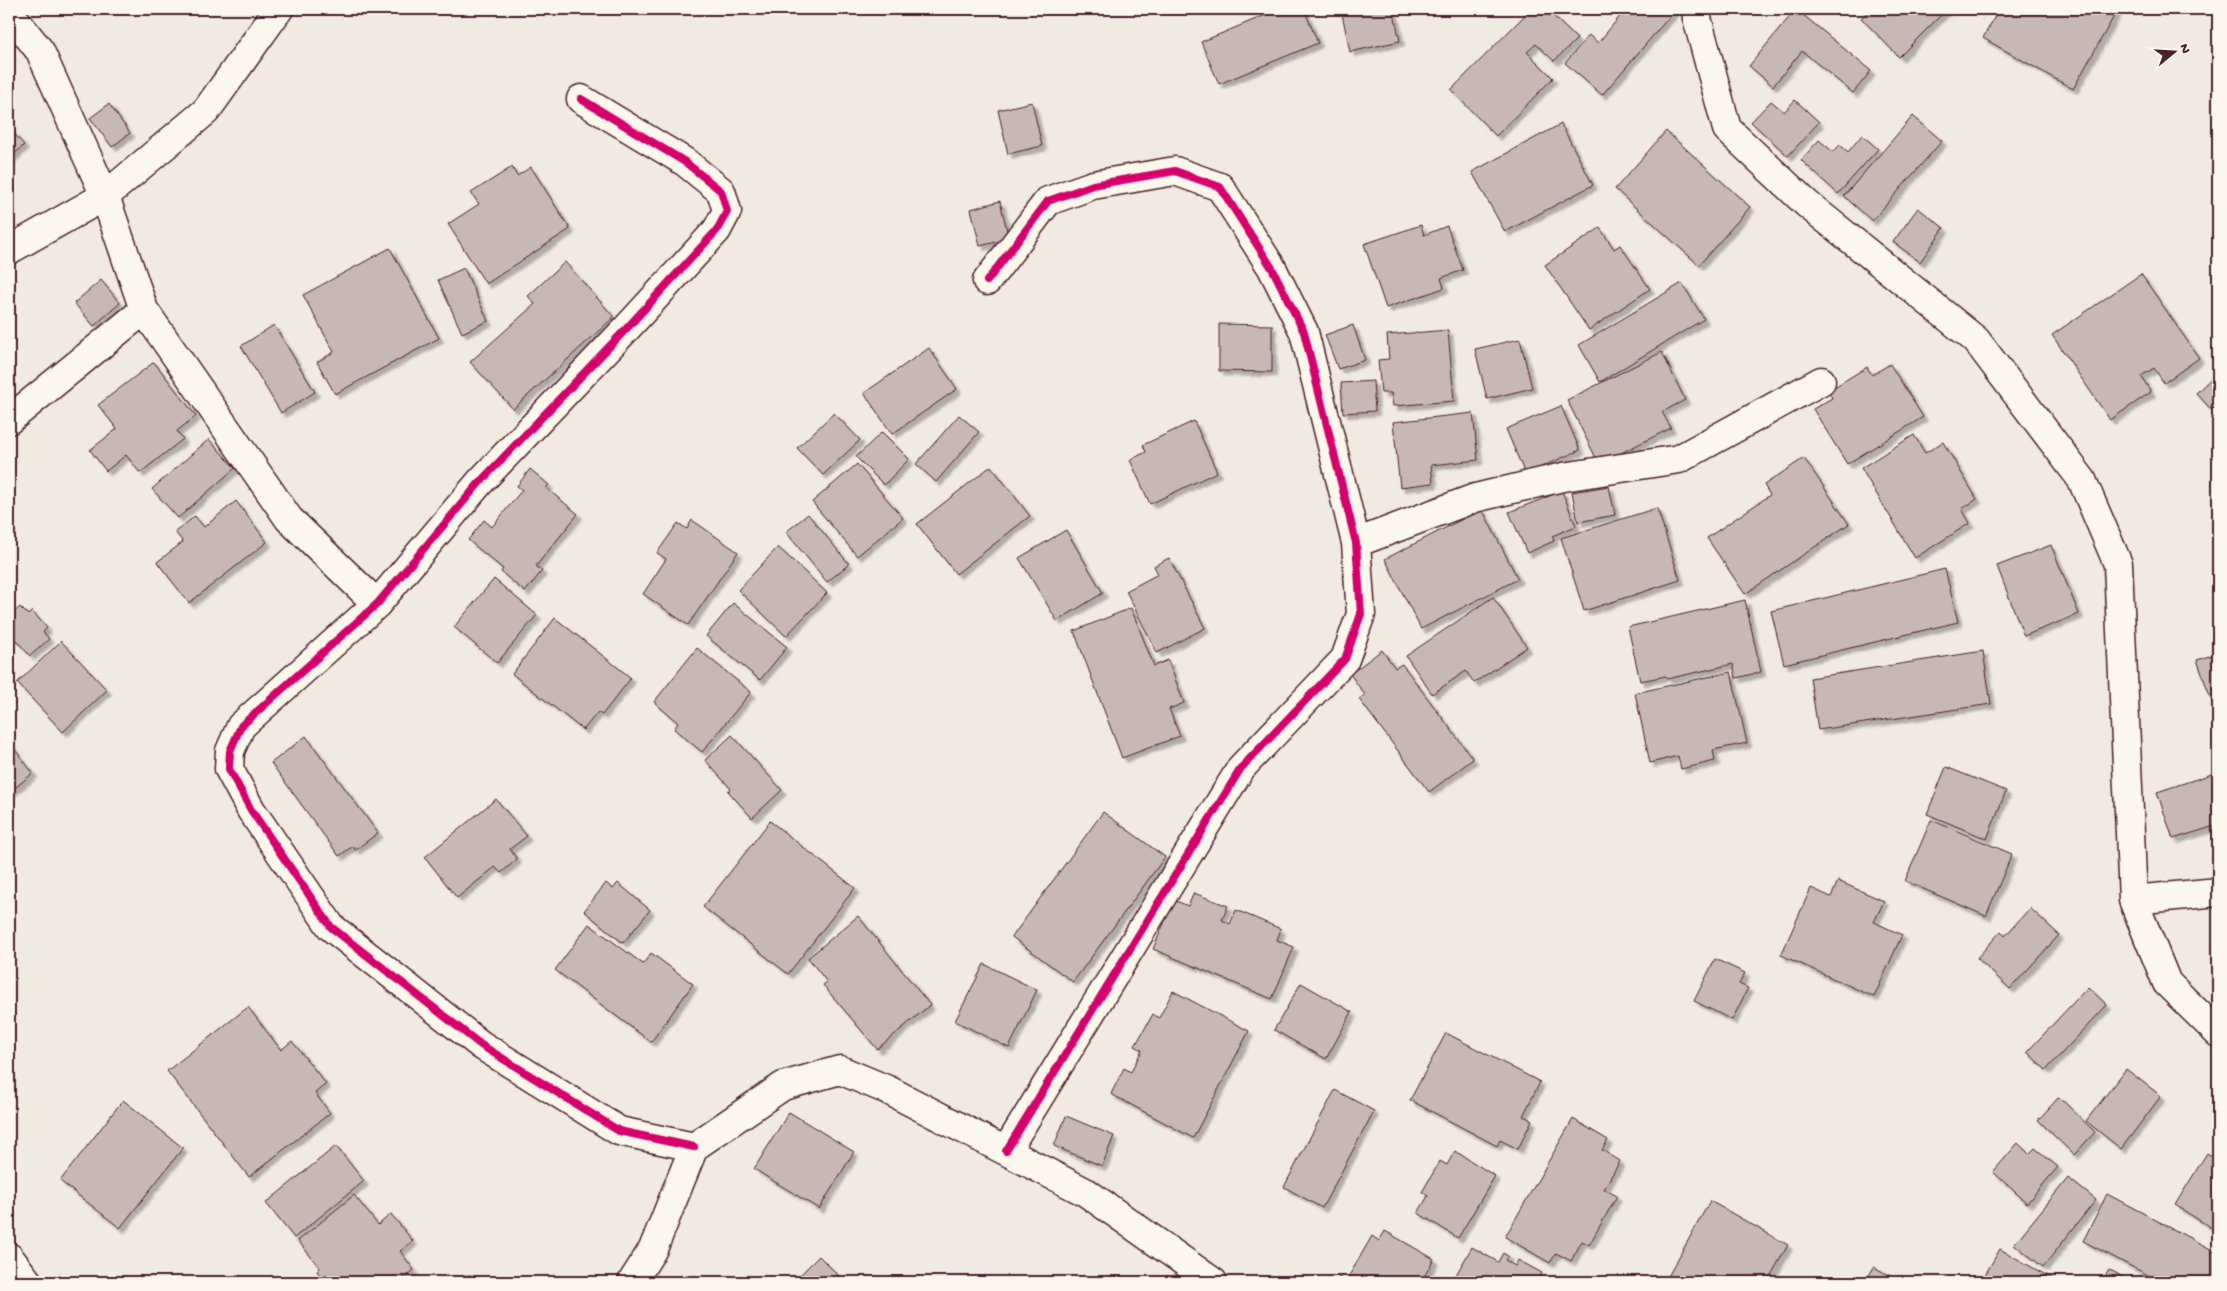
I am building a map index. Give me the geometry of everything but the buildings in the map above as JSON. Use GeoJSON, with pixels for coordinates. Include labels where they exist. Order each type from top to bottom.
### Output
{"type":"FeatureCollection","features":[{"type":"Feature","properties":{"kind":"street"},"geometry":{"type":"LineString","coordinates":[[9,250],[104,196],[206,111],[280,9]]}},
{"type":"Feature","properties":{"kind":"street"},"geometry":{"type":"LineString","coordinates":[[1696,9],[1727,129],[1807,204],[1976,340],[2082,480],[2118,564],[2133,900],[2168,983],[2218,1033]]}},
{"type":"Feature","properties":{"kind":"street"},"geometry":{"type":"LineString","coordinates":[[9,12],[40,51],[104,196],[144,310],[289,519],[377,604]]}},
{"type":"Feature","properties":{"kind":"street"},"geometry":{"type":"LineString","coordinates":[[580,99],[685,162],[721,191],[727,211],[717,230],[626,329],[480,482],[377,604],[241,726],[230,751],[229,769],[251,810],[331,926],[481,1044],[618,1131],[694,1147]]}},
{"type":"Feature","properties":{"kind":"street"},"geometry":{"type":"LineString","coordinates":[[987,280],[1048,201],[1093,185],[1174,171],[1220,187],[1272,268],[1304,332],[1356,543],[1361,614],[1345,659],[1241,768],[1006,1151]]}},
{"type":"Feature","properties":{"kind":"street"},"geometry":{"type":"LineString","coordinates":[[9,420],[144,310]]}},
{"type":"Feature","properties":{"kind":"street"},"geometry":{"type":"LineString","coordinates":[[1356,543],[1475,498],[1563,477],[1679,459],[1821,381]]}},
{"type":"Feature","properties":{"kind":"street"},"geometry":{"type":"LineString","coordinates":[[2133,900],[2218,892]]}},
{"type":"Feature","properties":{"kind":"street"},"geometry":{"type":"LineString","coordinates":[[632,1282],[653,1249],[694,1147],[783,1086],[840,1070],[888,1090],[1087,1193],[1213,1282]]}},
{"type":"Feature","properties":{"kind":"street"},"geometry":{"type":"LineString","coordinates":[[9,1257],[28,1282]]}},
{"type":"Feature","properties":{"kind":"cycle path"},"geometry":{"type":"LineString","coordinates":[[581,99],[685,162],[721,191],[727,211],[717,230],[626,329],[480,482],[377,604],[241,726],[230,751],[229,769],[251,810],[331,927],[481,1045],[619,1131],[694,1147]]}},
{"type":"Feature","properties":{"kind":"cycle path"},"geometry":{"type":"LineString","coordinates":[[987,281],[1048,201],[1093,185],[1175,171],[1220,187],[1272,268],[1304,332],[1356,543],[1361,614],[1345,659],[1241,768],[1006,1151]]}}]}
